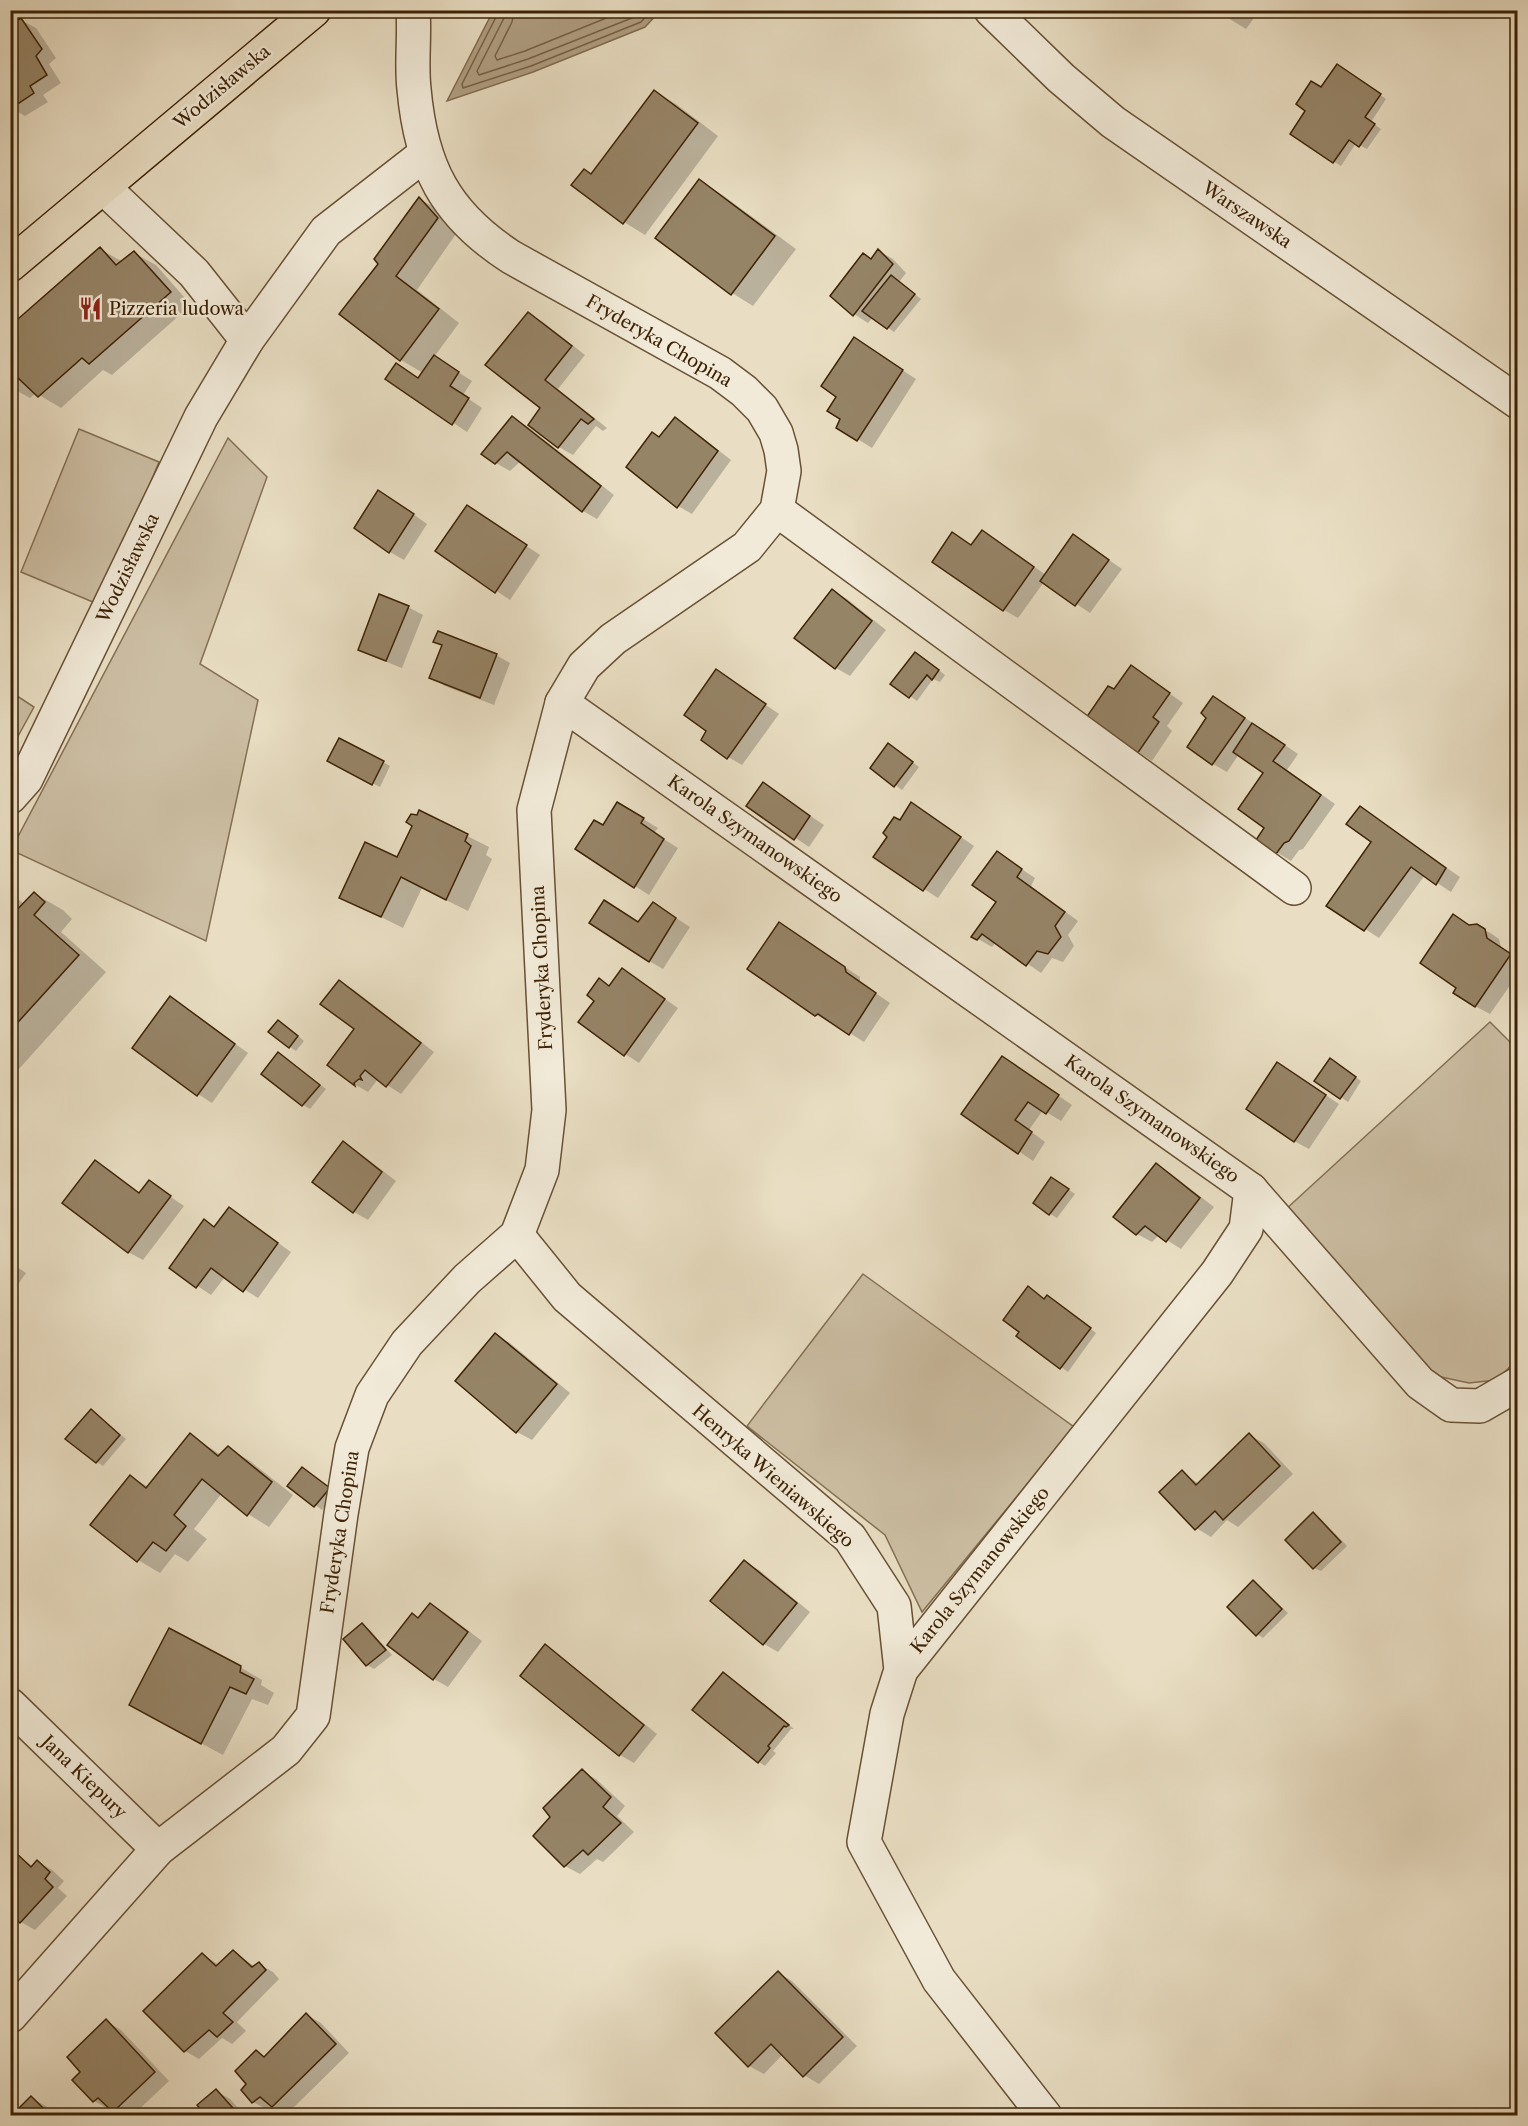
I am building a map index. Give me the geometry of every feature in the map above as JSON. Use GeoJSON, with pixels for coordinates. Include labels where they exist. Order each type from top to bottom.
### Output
{"type":"FeatureCollection","features":[{"type":"Feature","properties":{"kind":"main road","name":"Wodzisławska"},"geometry":{"type":"LineString","coordinates":[[10,265],[314,10]]}},
{"type":"Feature","properties":{"kind":"street","name":"Fryderyka Chopina"},"geometry":{"type":"LineString","coordinates":[[10,2016],[158,1849],[286,1750],[313,1716],[352,1448],[372,1395],[407,1343],[467,1279],[517,1235],[542,1170],[549,1110],[534,810],[562,703],[584,666],[613,639],[747,547],[777,510],[784,471],[781,450],[776,433],[762,410],[744,391],[720,374],[511,257],[486,241],[459,216],[439,185],[425,154],[413,88],[413,10]]}},
{"type":"Feature","properties":{"kind":"street","name":"Warszawska"},"geometry":{"type":"LineString","coordinates":[[992,10],[1053,71],[1113,122],[1518,402]]}},
{"type":"Feature","properties":{"kind":"street","name":"Wodzisławska"},"geometry":{"type":"LineString","coordinates":[[10,797],[26,778],[201,417],[247,340],[326,231],[425,154]]}},
{"type":"Feature","properties":{"kind":"street"},"geometry":{"type":"LineString","coordinates":[[103,187],[194,273],[247,340]]}},
{"type":"Feature","properties":{"kind":"street"},"geometry":{"type":"LineString","coordinates":[[777,510],[1294,888]]}},
{"type":"Feature","properties":{"kind":"street","name":"Karola Szymanowskiego"},"geometry":{"type":"LineString","coordinates":[[562,703],[1251,1190],[1246,1229],[1217,1273],[901,1670]]}},
{"type":"Feature","properties":{"kind":"street"},"geometry":{"type":"LineString","coordinates":[[1251,1190],[1420,1383],[1451,1405],[1480,1406],[1518,1384]]}},
{"type":"Feature","properties":{"kind":"street","name":"Henryka Wieniawskiego"},"geometry":{"type":"LineString","coordinates":[[517,1235],[567,1297],[850,1538],[894,1606],[901,1670],[887,1714],[864,1842],[939,1980],[1045,2115]]}},
{"type":"Feature","properties":{"kind":"street","name":"Jana Kiepury"},"geometry":{"type":"LineString","coordinates":[[10,1705],[158,1849]]}},
{"type":"Feature","properties":{"kind":"shaded area"},"geometry":{"type":"Polygon","coordinates":[[[79,429],[159,462],[100,605],[21,572],[79,429]]]}},
{"type":"Feature","properties":{"kind":"shaded area"},"geometry":{"type":"Polygon","coordinates":[[[228,438],[267,477],[200,664],[258,700],[206,941],[11,850],[228,438]]]}},
{"type":"Feature","properties":{"kind":"shaded area"},"geometry":{"type":"Polygon","coordinates":[[[11,692],[34,707],[11,749],[11,692]]]}},
{"type":"Feature","properties":{"kind":"shaded area"},"geometry":{"type":"Polygon","coordinates":[[[1490,1022],[1517,1049],[1517,1360],[1496,1380],[1469,1383],[1432,1375],[1285,1210],[1490,1022]]]}},
{"type":"Feature","properties":{"kind":"shaded area"},"geometry":{"type":"Polygon","coordinates":[[[863,1274],[1074,1427],[922,1612],[885,1535],[747,1426],[863,1274]]]}},
{"type":"Feature","properties":{"kind":"water"},"geometry":{"type":"Polygon","coordinates":[[[493,11],[660,11],[645,27],[533,72],[447,101],[493,11]]]}},
{"type":"Feature","properties":{"kind":"building"},"geometry":{"type":"Polygon","coordinates":[[[21,18],[42,49],[36,56],[47,75],[30,86],[34,93],[10,109],[10,25],[21,18]]]}},
{"type":"Feature","properties":{"kind":"building"},"geometry":{"type":"Polygon","coordinates":[[[1337,64],[1381,94],[1365,117],[1375,124],[1359,147],[1349,140],[1333,163],[1290,134],[1305,111],[1296,104],[1311,81],[1321,87],[1337,64]]]}},
{"type":"Feature","properties":{"kind":"building"},"geometry":{"type":"Polygon","coordinates":[[[654,90],[698,123],[623,224],[571,185],[584,169],[591,174],[654,90]]]}},
{"type":"Feature","properties":{"kind":"building"},"geometry":{"type":"Polygon","coordinates":[[[699,179],[775,236],[731,295],[655,238],[699,179]]]}},
{"type":"Feature","properties":{"kind":"building"},"geometry":{"type":"Polygon","coordinates":[[[419,197],[438,218],[396,276],[439,309],[400,361],[339,314],[378,264],[374,259],[419,197]]]}},
{"type":"Feature","properties":{"kind":"building","name":"Pizzeria ludowa"},"geometry":{"type":"Polygon","coordinates":[[[100,247],[116,265],[134,251],[171,292],[89,364],[82,358],[38,397],[18,378],[10,384],[10,326],[100,247]]]}},
{"type":"Feature","properties":{"kind":"building"},"geometry":{"type":"Polygon","coordinates":[[[878,249],[893,264],[853,316],[830,296],[863,253],[871,259],[878,249]]]}},
{"type":"Feature","properties":{"kind":"building"},"geometry":{"type":"Polygon","coordinates":[[[891,275],[915,294],[887,329],[862,311],[891,275]]]}},
{"type":"Feature","properties":{"kind":"building"},"geometry":{"type":"Polygon","coordinates":[[[528,312],[572,346],[545,380],[594,419],[588,424],[581,419],[558,448],[528,425],[540,408],[485,365],[528,312]]]}},
{"type":"Feature","properties":{"kind":"building"},"geometry":{"type":"Polygon","coordinates":[[[854,337],[903,370],[857,441],[836,428],[840,419],[827,411],[836,397],[821,386],[854,337]]]}},
{"type":"Feature","properties":{"kind":"building"},"geometry":{"type":"Polygon","coordinates":[[[434,355],[459,372],[450,386],[469,398],[452,425],[385,379],[396,363],[418,378],[434,355]]]}},
{"type":"Feature","properties":{"kind":"building"},"geometry":{"type":"Polygon","coordinates":[[[512,416],[601,486],[582,512],[507,452],[495,464],[481,454],[512,416]]]}},
{"type":"Feature","properties":{"kind":"building"},"geometry":{"type":"Polygon","coordinates":[[[675,417],[718,451],[677,508],[626,467],[652,432],[659,437],[675,417]]]}},
{"type":"Feature","properties":{"kind":"building"},"geometry":{"type":"Polygon","coordinates":[[[378,490],[414,514],[389,553],[354,528],[378,490]]]}},
{"type":"Feature","properties":{"kind":"building"},"geometry":{"type":"Polygon","coordinates":[[[467,505],[527,545],[495,593],[435,551],[467,505]]]}},
{"type":"Feature","properties":{"kind":"building"},"geometry":{"type":"Polygon","coordinates":[[[982,530],[1034,567],[1003,611],[932,562],[952,532],[971,545],[982,530]]]}},
{"type":"Feature","properties":{"kind":"building"},"geometry":{"type":"Polygon","coordinates":[[[1073,534],[1109,560],[1075,606],[1040,581],[1073,534]]]}},
{"type":"Feature","properties":{"kind":"building"},"geometry":{"type":"Polygon","coordinates":[[[832,589],[872,621],[835,669],[794,638],[832,589]]]}},
{"type":"Feature","properties":{"kind":"building"},"geometry":{"type":"Polygon","coordinates":[[[379,594],[409,606],[386,661],[358,650],[379,594]]]}},
{"type":"Feature","properties":{"kind":"building"},"geometry":{"type":"Polygon","coordinates":[[[438,631],[497,654],[480,698],[429,678],[442,645],[433,642],[438,631]]]}},
{"type":"Feature","properties":{"kind":"building"},"geometry":{"type":"Polygon","coordinates":[[[915,652],[939,670],[932,680],[927,675],[909,698],[890,684],[915,652]]]}},
{"type":"Feature","properties":{"kind":"building"},"geometry":{"type":"Polygon","coordinates":[[[1131,665],[1170,693],[1153,717],[1159,722],[1137,754],[1086,718],[1108,686],[1114,689],[1131,665]]]}},
{"type":"Feature","properties":{"kind":"building"},"geometry":{"type":"Polygon","coordinates":[[[716,669],[766,704],[727,759],[701,740],[706,731],[684,715],[716,669]]]}},
{"type":"Feature","properties":{"kind":"building"},"geometry":{"type":"Polygon","coordinates":[[[1213,696],[1245,718],[1212,765],[1187,747],[1206,718],[1201,713],[1213,696]]]}},
{"type":"Feature","properties":{"kind":"building"},"geometry":{"type":"Polygon","coordinates":[[[1252,723],[1285,745],[1273,761],[1321,795],[1289,841],[1284,843],[1276,854],[1256,840],[1264,828],[1238,809],[1263,773],[1233,752],[1252,723]]]}},
{"type":"Feature","properties":{"kind":"building"},"geometry":{"type":"Polygon","coordinates":[[[339,738],[384,761],[372,785],[327,761],[339,738]]]}},
{"type":"Feature","properties":{"kind":"building"},"geometry":{"type":"Polygon","coordinates":[[[888,743],[913,762],[894,787],[870,768],[888,743]]]}},
{"type":"Feature","properties":{"kind":"building"},"geometry":{"type":"Polygon","coordinates":[[[763,782],[810,816],[794,840],[746,806],[763,782]]]}},
{"type":"Feature","properties":{"kind":"building"},"geometry":{"type":"Polygon","coordinates":[[[617,802],[644,818],[641,823],[664,839],[634,888],[575,849],[594,820],[603,825],[617,802]]]}},
{"type":"Feature","properties":{"kind":"building"},"geometry":{"type":"Polygon","coordinates":[[[911,802],[961,837],[923,891],[873,857],[887,837],[883,833],[894,817],[900,820],[911,802]]]}},
{"type":"Feature","properties":{"kind":"building"},"geometry":{"type":"Polygon","coordinates":[[[1360,806],[1446,868],[1436,885],[1411,867],[1364,931],[1326,906],[1371,842],[1346,824],[1360,806]]]}},
{"type":"Feature","properties":{"kind":"building"},"geometry":{"type":"Polygon","coordinates":[[[419,810],[468,834],[465,841],[471,846],[446,900],[401,877],[381,917],[339,898],[365,842],[397,857],[412,826],[406,822],[411,814],[417,815],[419,810]]]}},
{"type":"Feature","properties":{"kind":"building"},"geometry":{"type":"Polygon","coordinates":[[[997,851],[1022,869],[1017,877],[1065,912],[1055,926],[1061,937],[1048,954],[1037,951],[1026,966],[982,934],[977,940],[971,937],[996,902],[972,885],[997,851]]]}},
{"type":"Feature","properties":{"kind":"building"},"geometry":{"type":"Polygon","coordinates":[[[34,892],[45,902],[34,915],[79,955],[10,1031],[10,917],[34,892]]]}},
{"type":"Feature","properties":{"kind":"building"},"geometry":{"type":"Polygon","coordinates":[[[604,900],[638,922],[653,902],[676,918],[649,962],[589,923],[604,900]]]}},
{"type":"Feature","properties":{"kind":"building"},"geometry":{"type":"Polygon","coordinates":[[[1453,914],[1469,925],[1477,924],[1485,929],[1487,938],[1511,954],[1475,1007],[1453,993],[1456,988],[1420,963],[1453,914]]]}},
{"type":"Feature","properties":{"kind":"building"},"geometry":{"type":"Polygon","coordinates":[[[779,922],[845,967],[846,972],[876,993],[849,1035],[818,1014],[815,1016],[747,969],[779,922]]]}},
{"type":"Feature","properties":{"kind":"building"},"geometry":{"type":"Polygon","coordinates":[[[622,968],[665,999],[624,1056],[578,1022],[594,1001],[587,995],[599,978],[609,986],[622,968]]]}},
{"type":"Feature","properties":{"kind":"building"},"geometry":{"type":"Polygon","coordinates":[[[339,980],[421,1043],[386,1087],[365,1070],[360,1076],[362,1080],[359,1079],[354,1083],[355,1086],[327,1065],[354,1029],[320,1004],[339,980]]]}},
{"type":"Feature","properties":{"kind":"building"},"geometry":{"type":"Polygon","coordinates":[[[170,996],[235,1044],[197,1096],[132,1048],[170,996]]]}},
{"type":"Feature","properties":{"kind":"building"},"geometry":{"type":"Polygon","coordinates":[[[278,1020],[298,1036],[289,1048],[268,1032],[278,1020]]]}},
{"type":"Feature","properties":{"kind":"building"},"geometry":{"type":"Polygon","coordinates":[[[278,1052],[320,1085],[302,1106],[261,1074],[278,1052]]]}},
{"type":"Feature","properties":{"kind":"building"},"geometry":{"type":"Polygon","coordinates":[[[1002,1056],[1059,1095],[1046,1114],[1028,1102],[1015,1120],[1032,1132],[1018,1154],[961,1114],[1002,1056]]]}},
{"type":"Feature","properties":{"kind":"building"},"geometry":{"type":"Polygon","coordinates":[[[1330,1058],[1356,1077],[1340,1099],[1314,1081],[1330,1058]]]}},
{"type":"Feature","properties":{"kind":"building"},"geometry":{"type":"Polygon","coordinates":[[[1277,1062],[1326,1095],[1294,1142],[1246,1109],[1277,1062]]]}},
{"type":"Feature","properties":{"kind":"building"},"geometry":{"type":"Polygon","coordinates":[[[343,1141],[382,1172],[353,1213],[312,1182],[343,1141]]]}},
{"type":"Feature","properties":{"kind":"building"},"geometry":{"type":"Polygon","coordinates":[[[95,1160],[139,1193],[149,1180],[171,1196],[128,1253],[62,1203],[95,1160]]]}},
{"type":"Feature","properties":{"kind":"building"},"geometry":{"type":"Polygon","coordinates":[[[1156,1163],[1200,1198],[1166,1242],[1145,1226],[1136,1235],[1113,1217],[1156,1163]]]}},
{"type":"Feature","properties":{"kind":"building"},"geometry":{"type":"Polygon","coordinates":[[[1051,1177],[1069,1189],[1049,1215],[1033,1203],[1051,1177]]]}},
{"type":"Feature","properties":{"kind":"building"},"geometry":{"type":"Polygon","coordinates":[[[229,1207],[278,1243],[243,1292],[211,1268],[196,1288],[169,1268],[204,1219],[214,1227],[229,1207]]]}},
{"type":"Feature","properties":{"kind":"building"},"geometry":{"type":"Polygon","coordinates":[[[1028,1286],[1044,1299],[1047,1295],[1091,1328],[1060,1369],[1016,1336],[1019,1332],[1003,1320],[1028,1286]]]}},
{"type":"Feature","properties":{"kind":"building"},"geometry":{"type":"Polygon","coordinates":[[[495,1333],[557,1384],[516,1433],[455,1381],[495,1333]]]}},
{"type":"Feature","properties":{"kind":"building"},"geometry":{"type":"Polygon","coordinates":[[[91,1409],[120,1435],[96,1463],[65,1439],[91,1409]]]}},
{"type":"Feature","properties":{"kind":"building"},"geometry":{"type":"Polygon","coordinates":[[[190,1433],[218,1456],[228,1446],[272,1482],[247,1516],[202,1479],[174,1515],[186,1526],[166,1551],[153,1542],[137,1562],[90,1525],[130,1475],[146,1488],[190,1433]]]}},
{"type":"Feature","properties":{"kind":"building"},"geometry":{"type":"Polygon","coordinates":[[[1249,1433],[1280,1466],[1223,1520],[1215,1511],[1195,1530],[1159,1492],[1182,1470],[1196,1485],[1249,1433]]]}},
{"type":"Feature","properties":{"kind":"building"},"geometry":{"type":"Polygon","coordinates":[[[302,1467],[330,1488],[314,1507],[287,1486],[302,1467]]]}},
{"type":"Feature","properties":{"kind":"building"},"geometry":{"type":"Polygon","coordinates":[[[1313,1512],[1341,1542],[1313,1569],[1285,1540],[1313,1512]]]}},
{"type":"Feature","properties":{"kind":"building"},"geometry":{"type":"Polygon","coordinates":[[[744,1560],[797,1603],[763,1645],[710,1601],[744,1560]]]}},
{"type":"Feature","properties":{"kind":"building"},"geometry":{"type":"Polygon","coordinates":[[[1253,1580],[1282,1609],[1256,1636],[1227,1607],[1253,1580]]]}},
{"type":"Feature","properties":{"kind":"building"},"geometry":{"type":"Polygon","coordinates":[[[430,1603],[468,1632],[433,1680],[387,1645],[412,1613],[418,1618],[430,1603]]]}},
{"type":"Feature","properties":{"kind":"building"},"geometry":{"type":"Polygon","coordinates":[[[362,1623],[386,1650],[366,1666],[343,1639],[362,1623]]]}},
{"type":"Feature","properties":{"kind":"building"},"geometry":{"type":"Polygon","coordinates":[[[169,1628],[241,1666],[240,1672],[254,1679],[246,1694],[230,1687],[201,1744],[129,1705],[169,1628]]]}},
{"type":"Feature","properties":{"kind":"building"},"geometry":{"type":"Polygon","coordinates":[[[545,1644],[644,1725],[619,1756],[520,1676],[545,1644]]]}},
{"type":"Feature","properties":{"kind":"building"},"geometry":{"type":"Polygon","coordinates":[[[723,1672],[789,1725],[784,1726],[758,1763],[692,1710],[723,1672]]]}},
{"type":"Feature","properties":{"kind":"building"},"geometry":{"type":"Polygon","coordinates":[[[582,1769],[611,1797],[603,1807],[621,1823],[588,1855],[583,1850],[564,1867],[533,1836],[550,1817],[543,1808],[582,1769]]]}},
{"type":"Feature","properties":{"kind":"building"},"geometry":{"type":"Polygon","coordinates":[[[15,1852],[31,1867],[37,1860],[50,1872],[45,1879],[53,1887],[20,1923],[10,1914],[10,1857],[15,1852]]]}},
{"type":"Feature","properties":{"kind":"building"},"geometry":{"type":"Polygon","coordinates":[[[233,1950],[252,1967],[259,1962],[266,1970],[223,2013],[233,2022],[217,2037],[209,2030],[184,2052],[143,2011],[202,1953],[216,1966],[233,1950]]]}},
{"type":"Feature","properties":{"kind":"building"},"geometry":{"type":"Polygon","coordinates":[[[778,1971],[843,2037],[803,2077],[771,2044],[748,2067],[715,2033],[778,1971]]]}},
{"type":"Feature","properties":{"kind":"building"},"geometry":{"type":"Polygon","coordinates":[[[306,2013],[336,2044],[272,2107],[260,2097],[252,2103],[241,2090],[246,2084],[235,2071],[256,2050],[264,2057],[306,2013]]]}},
{"type":"Feature","properties":{"kind":"building"},"geometry":{"type":"Polygon","coordinates":[[[106,2019],[155,2072],[113,2112],[98,2098],[93,2102],[72,2080],[80,2072],[67,2057],[106,2019]]]}},
{"type":"Feature","properties":{"kind":"building"},"geometry":{"type":"Polygon","coordinates":[[[216,2089],[240,2116],[206,2116],[197,2105],[216,2089]]]}},
{"type":"Feature","properties":{"kind":"building"},"geometry":{"type":"Polygon","coordinates":[[[31,2096],[51,2116],[11,2116],[31,2096]]]}},
{"type":"Feature","properties":{"kind":"place","name":"Pizzeria ludowa"},"geometry":{"type":"Point","coordinates":[91,309]}}]}
